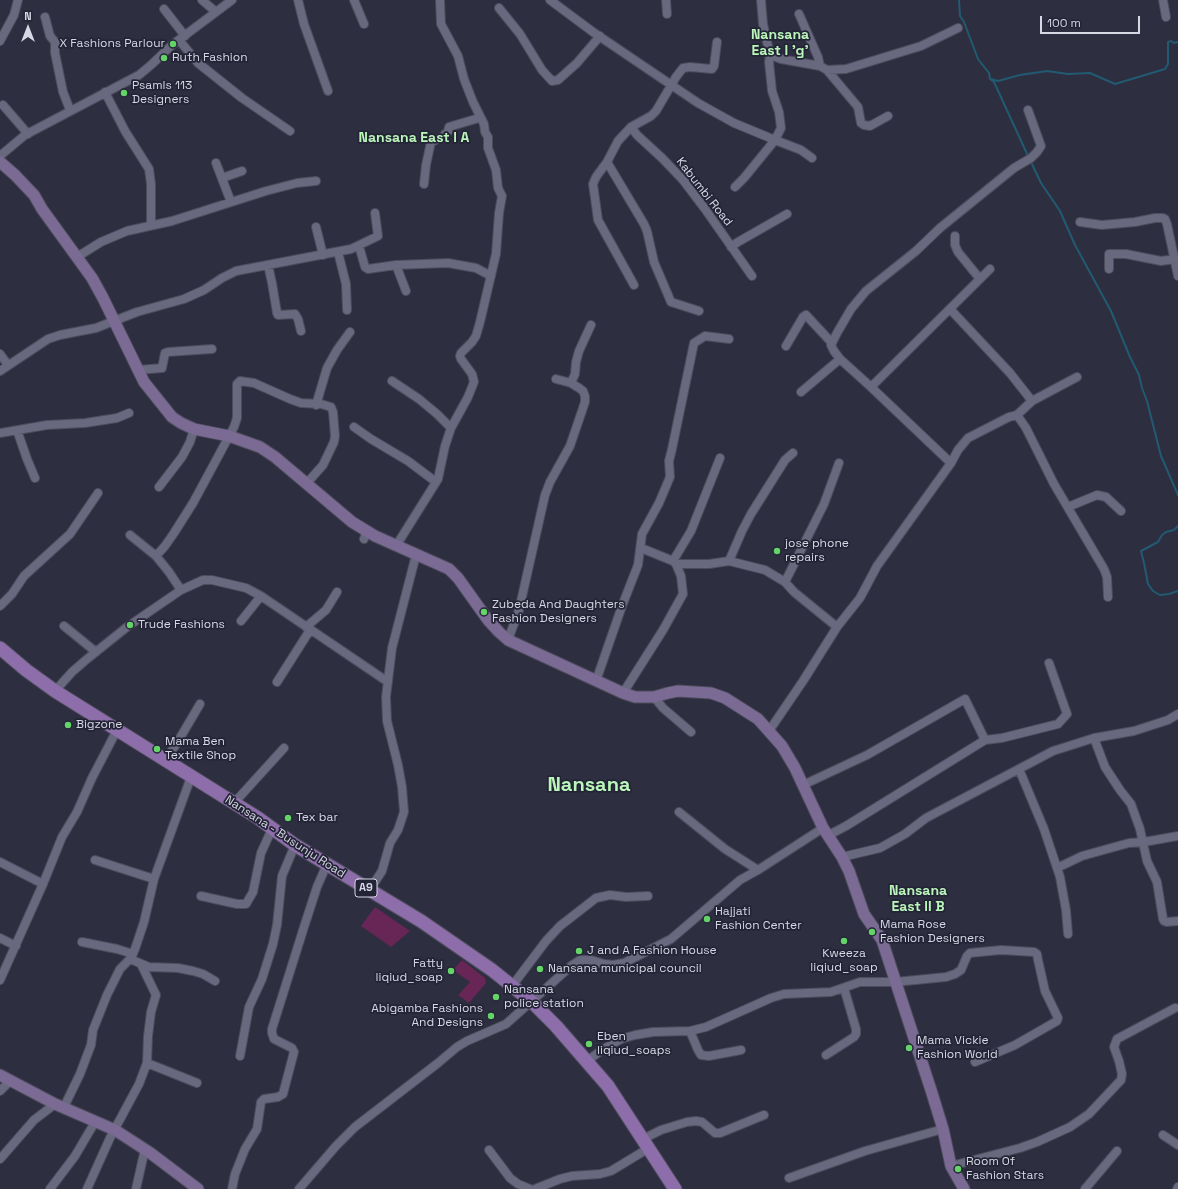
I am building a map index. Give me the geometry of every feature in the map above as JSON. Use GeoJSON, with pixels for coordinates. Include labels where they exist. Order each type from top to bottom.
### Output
{"type":"FeatureCollection","features":[{"type":"Feature","properties":{"kind":"main road","name":"Nansana - Busunju Road"},"geometry":{"type":"LineString","coordinates":[[2,654],[55,691],[234,803],[295,845],[421,921],[492,970],[532,1002],[556,1026],[608,1086],[675,1189]]}},
{"type":"Feature","properties":{"kind":"street"},"geometry":{"type":"LineString","coordinates":[[0,41],[14,15],[18,0]]}},
{"type":"Feature","properties":{"kind":"street"},"geometry":{"type":"LineString","coordinates":[[202,0],[216,12]]}},
{"type":"Feature","properties":{"kind":"street"},"geometry":{"type":"LineString","coordinates":[[232,0],[182,38],[139,75],[70,110],[28,134],[1,154],[34,195],[42,209],[97,287],[150,392],[172,416],[194,429],[229,436],[260,447],[276,457],[366,535],[449,569],[458,578],[495,628],[508,640],[596,681],[635,697],[654,697],[678,692],[711,693],[737,704],[758,719],[782,746],[795,768],[825,832],[842,857],[849,871],[864,914],[882,940],[931,1090],[951,1166],[964,1189]]}},
{"type":"Feature","properties":{"kind":"street"},"geometry":{"type":"LineString","coordinates":[[298,0],[304,24],[328,91]]}},
{"type":"Feature","properties":{"kind":"street"},"geometry":{"type":"LineString","coordinates":[[354,0],[364,24]]}},
{"type":"Feature","properties":{"kind":"street"},"geometry":{"type":"LineString","coordinates":[[396,546],[436,482],[451,428],[468,397],[474,382],[472,374],[460,356],[478,332],[496,254],[499,213],[502,196],[498,188],[496,170],[488,148],[488,137],[485,132],[484,124],[480,118],[464,79],[458,56],[441,24],[440,0]]}},
{"type":"Feature","properties":{"kind":"street"},"geometry":{"type":"LineString","coordinates":[[550,0],[698,103],[734,123],[801,150],[812,158]]}},
{"type":"Feature","properties":{"kind":"street"},"geometry":{"type":"LineString","coordinates":[[666,0],[667,14]]}},
{"type":"Feature","properties":{"kind":"street"},"geometry":{"type":"LineString","coordinates":[[735,187],[774,140],[781,128],[779,112],[772,91],[769,62],[770,55],[763,24],[761,0]]}},
{"type":"Feature","properties":{"kind":"street"},"geometry":{"type":"LineString","coordinates":[[1163,0],[1166,17]]}},
{"type":"Feature","properties":{"kind":"street"},"geometry":{"type":"LineString","coordinates":[[499,8],[520,34],[542,70],[552,81],[558,80],[577,63],[600,36]]}},
{"type":"Feature","properties":{"kind":"street"},"geometry":{"type":"LineString","coordinates":[[164,9],[198,63],[242,98],[290,132]]}},
{"type":"Feature","properties":{"kind":"street"},"geometry":{"type":"LineString","coordinates":[[799,14],[823,68],[858,107],[861,123],[870,126],[888,116]]}},
{"type":"Feature","properties":{"kind":"street"},"geometry":{"type":"LineString","coordinates":[[45,16],[50,36],[56,42],[56,53],[63,92],[70,110]]}},
{"type":"Feature","properties":{"kind":"street"},"geometry":{"type":"LineString","coordinates":[[770,55],[781,59],[823,68],[846,69],[921,46],[958,28]]}},
{"type":"Feature","properties":{"kind":"street"},"geometry":{"type":"LineString","coordinates":[[634,285],[598,220],[593,184],[618,141],[631,128],[656,112],[683,68],[690,67],[712,69],[714,66],[717,42]]}},
{"type":"Feature","properties":{"kind":"street"},"geometry":{"type":"LineString","coordinates":[[105,92],[125,131],[149,169],[151,184],[151,225]]}},
{"type":"Feature","properties":{"kind":"street"},"geometry":{"type":"LineString","coordinates":[[3,105],[28,134]]}},
{"type":"Feature","properties":{"kind":"street"},"geometry":{"type":"LineString","coordinates":[[951,463],[840,359],[832,348],[832,343],[851,309],[866,291],[916,251],[946,223],[1014,168],[1029,158],[1041,146],[1028,110]]}},
{"type":"Feature","properties":{"kind":"street"},"geometry":{"type":"LineString","coordinates":[[424,184],[431,142],[443,137],[452,126],[480,118]]}},
{"type":"Feature","properties":{"kind":"street","name":"Kabumbi Road"},"geometry":{"type":"LineString","coordinates":[[631,128],[637,136],[662,158],[683,180],[752,276]]}},
{"type":"Feature","properties":{"kind":"street"},"geometry":{"type":"LineString","coordinates":[[607,162],[644,224],[654,262],[671,302],[699,311]]}},
{"type":"Feature","properties":{"kind":"street"},"geometry":{"type":"LineString","coordinates":[[216,163],[230,202]]}},
{"type":"Feature","properties":{"kind":"street"},"geometry":{"type":"LineString","coordinates":[[222,178],[242,171]]}},
{"type":"Feature","properties":{"kind":"street"},"geometry":{"type":"LineString","coordinates":[[77,257],[112,237],[151,225],[172,221],[286,185],[316,181]]}},
{"type":"Feature","properties":{"kind":"street"},"geometry":{"type":"LineString","coordinates":[[0,371],[48,339],[60,335],[96,328],[137,312],[194,295],[236,271],[338,252],[359,246],[378,236],[375,213]]}},
{"type":"Feature","properties":{"kind":"street"},"geometry":{"type":"LineString","coordinates":[[731,247],[787,214]]}},
{"type":"Feature","properties":{"kind":"street"},"geometry":{"type":"LineString","coordinates":[[1080,222],[1108,224],[1165,219],[1178,276]]}},
{"type":"Feature","properties":{"kind":"street"},"geometry":{"type":"LineString","coordinates":[[316,227],[323,255]]}},
{"type":"Feature","properties":{"kind":"street"},"geometry":{"type":"LineString","coordinates":[[955,236],[955,245],[958,252],[980,279]]}},
{"type":"Feature","properties":{"kind":"street"},"geometry":{"type":"LineString","coordinates":[[359,246],[365,267],[368,269],[396,265],[448,263],[476,268],[491,276]]}},
{"type":"Feature","properties":{"kind":"street"},"geometry":{"type":"LineString","coordinates":[[338,252],[346,284],[348,310]]}},
{"type":"Feature","properties":{"kind":"street"},"geometry":{"type":"LineString","coordinates":[[1108,270],[1109,254],[1126,254],[1161,261],[1175,259]]}},
{"type":"Feature","properties":{"kind":"street"},"geometry":{"type":"LineString","coordinates":[[268,265],[277,313],[278,315],[296,314],[301,331]]}},
{"type":"Feature","properties":{"kind":"street"},"geometry":{"type":"LineString","coordinates":[[396,265],[406,291]]}},
{"type":"Feature","properties":{"kind":"street"},"geometry":{"type":"LineString","coordinates":[[871,387],[990,269]]}},
{"type":"Feature","properties":{"kind":"street"},"geometry":{"type":"LineString","coordinates":[[950,309],[1010,373],[1032,401]]}},
{"type":"Feature","properties":{"kind":"street"},"geometry":{"type":"LineString","coordinates":[[786,346],[803,317],[806,315],[832,343]]}},
{"type":"Feature","properties":{"kind":"street"},"geometry":{"type":"LineString","coordinates":[[571,383],[575,374],[579,351],[591,325]]}},
{"type":"Feature","properties":{"kind":"street"},"geometry":{"type":"LineString","coordinates":[[316,404],[327,368],[336,350],[350,332]]}},
{"type":"Feature","properties":{"kind":"street"},"geometry":{"type":"LineString","coordinates":[[596,681],[638,565],[642,534],[659,503],[670,477],[669,461],[694,344],[705,336],[729,339]]}},
{"type":"Feature","properties":{"kind":"street"},"geometry":{"type":"LineString","coordinates":[[138,370],[162,368],[166,353],[168,352],[212,349]]}},
{"type":"Feature","properties":{"kind":"street"},"geometry":{"type":"LineString","coordinates":[[0,354],[8,365]]}},
{"type":"Feature","properties":{"kind":"street"},"geometry":{"type":"LineString","coordinates":[[801,392],[840,359]]}},
{"type":"Feature","properties":{"kind":"street"},"geometry":{"type":"LineString","coordinates":[[769,731],[803,681],[837,626],[860,598],[877,566],[968,438],[1009,417],[1016,415],[1032,401],[1077,377]]}},
{"type":"Feature","properties":{"kind":"street"},"geometry":{"type":"LineString","coordinates":[[508,640],[519,610],[545,495],[550,482],[570,446],[585,402],[586,396],[583,391],[571,383],[556,379]]}},
{"type":"Feature","properties":{"kind":"street"},"geometry":{"type":"LineString","coordinates":[[156,556],[171,538],[193,503],[234,427],[237,418],[237,384],[240,381],[254,383],[301,403],[327,405],[331,407],[333,412],[335,436],[331,450],[323,465],[307,483]]}},
{"type":"Feature","properties":{"kind":"street"},"geometry":{"type":"LineString","coordinates":[[392,381],[419,399],[451,428]]}},
{"type":"Feature","properties":{"kind":"street"},"geometry":{"type":"LineString","coordinates":[[0,433],[47,425],[85,423],[117,418],[129,413]]}},
{"type":"Feature","properties":{"kind":"street"},"geometry":{"type":"LineString","coordinates":[[1016,415],[1026,428],[1054,484],[1106,572],[1108,597]]}},
{"type":"Feature","properties":{"kind":"street"},"geometry":{"type":"LineString","coordinates":[[354,427],[370,439],[408,461],[436,482]]}},
{"type":"Feature","properties":{"kind":"street"},"geometry":{"type":"LineString","coordinates":[[159,487],[182,457],[190,442],[194,429]]}},
{"type":"Feature","properties":{"kind":"street"},"geometry":{"type":"LineString","coordinates":[[17,430],[26,459],[35,478]]}},
{"type":"Feature","properties":{"kind":"street"},"geometry":{"type":"LineString","coordinates":[[729,561],[751,514],[785,460],[793,454]]}},
{"type":"Feature","properties":{"kind":"street"},"geometry":{"type":"LineString","coordinates":[[675,563],[691,531],[720,458]]}},
{"type":"Feature","properties":{"kind":"street"},"geometry":{"type":"LineString","coordinates":[[785,582],[824,504],[840,464]]}},
{"type":"Feature","properties":{"kind":"street"},"geometry":{"type":"LineString","coordinates":[[0,606],[12,594],[24,576],[70,534],[98,493]]}},
{"type":"Feature","properties":{"kind":"street"},"geometry":{"type":"LineString","coordinates":[[1068,507],[1097,495],[1106,497],[1121,512]]}},
{"type":"Feature","properties":{"kind":"street"},"geometry":{"type":"LineString","coordinates":[[130,535],[156,556],[181,590]]}},
{"type":"Feature","properties":{"kind":"street"},"geometry":{"type":"LineString","coordinates":[[641,548],[675,563],[709,564],[729,561],[765,570],[785,582],[794,592],[837,626]]}},
{"type":"Feature","properties":{"kind":"street"},"geometry":{"type":"LineString","coordinates":[[369,891],[382,871],[390,843],[398,830],[404,812],[398,765],[387,721],[386,697],[392,648],[416,555]]}},
{"type":"Feature","properties":{"kind":"street"},"geometry":{"type":"LineString","coordinates":[[623,693],[663,630],[682,594],[681,576],[675,563]]}},
{"type":"Feature","properties":{"kind":"street"},"geometry":{"type":"LineString","coordinates":[[55,691],[72,672],[127,628],[181,590],[203,580],[212,580],[246,588],[261,596],[388,682]]}},
{"type":"Feature","properties":{"kind":"street"},"geometry":{"type":"LineString","coordinates":[[277,682],[308,628],[326,610],[337,592]]}},
{"type":"Feature","properties":{"kind":"street"},"geometry":{"type":"LineString","coordinates":[[241,621],[261,596]]}},
{"type":"Feature","properties":{"kind":"street"},"geometry":{"type":"LineString","coordinates":[[64,626],[96,652]]}},
{"type":"Feature","properties":{"kind":"street"},"geometry":{"type":"LineString","coordinates":[[299,1189],[336,1146],[355,1127],[438,1064],[457,1047],[506,1024],[571,966],[580,960],[591,960],[613,965],[624,963],[671,939],[740,880],[945,766],[985,740],[1002,738],[1058,724],[1067,714],[1049,663]]}},
{"type":"Feature","properties":{"kind":"street"},"geometry":{"type":"LineString","coordinates":[[654,697],[663,708],[691,732]]}},
{"type":"Feature","properties":{"kind":"street"},"geometry":{"type":"LineString","coordinates":[[803,784],[867,754],[965,699],[985,740]]}},
{"type":"Feature","properties":{"kind":"street"},"geometry":{"type":"LineString","coordinates":[[165,761],[200,704]]}},
{"type":"Feature","properties":{"kind":"street"},"geometry":{"type":"LineString","coordinates":[[842,857],[880,848],[905,834],[926,818],[1053,750],[1094,738],[1134,731],[1168,720],[1178,714]]}},
{"type":"Feature","properties":{"kind":"street"},"geometry":{"type":"LineString","coordinates":[[0,980],[43,884],[62,837],[77,812],[92,778],[117,730]]}},
{"type":"Feature","properties":{"kind":"street"},"geometry":{"type":"LineString","coordinates":[[1094,738],[1105,767],[1131,804],[1144,842],[1147,861],[1157,882],[1162,918],[1167,922],[1178,921]]}},
{"type":"Feature","properties":{"kind":"street"},"geometry":{"type":"LineString","coordinates":[[234,803],[284,748]]}},
{"type":"Feature","properties":{"kind":"street"},"geometry":{"type":"LineString","coordinates":[[1019,769],[1044,829],[1057,868],[1066,910],[1068,934]]}},
{"type":"Feature","properties":{"kind":"street"},"geometry":{"type":"LineString","coordinates":[[0,1159],[34,1120],[60,1106],[82,1067],[91,1045],[93,1030],[107,996],[120,969],[131,957],[144,922],[154,879],[191,777]]}},
{"type":"Feature","properties":{"kind":"street"},"geometry":{"type":"LineString","coordinates":[[680,812],[725,849],[758,870]]}},
{"type":"Feature","properties":{"kind":"street"},"geometry":{"type":"LineString","coordinates":[[201,896],[237,904],[246,904],[253,892],[261,853],[272,829]]}},
{"type":"Feature","properties":{"kind":"street"},"geometry":{"type":"LineString","coordinates":[[1057,868],[1082,856],[1129,843],[1178,836]]}},
{"type":"Feature","properties":{"kind":"street"},"geometry":{"type":"LineString","coordinates":[[240,1056],[249,1007],[262,979],[278,925],[282,876],[295,845]]}},
{"type":"Feature","properties":{"kind":"street"},"geometry":{"type":"LineString","coordinates":[[95,860],[154,879]]}},
{"type":"Feature","properties":{"kind":"street"},"geometry":{"type":"LineString","coordinates":[[0,862],[43,884]]}},
{"type":"Feature","properties":{"kind":"street"},"geometry":{"type":"LineString","coordinates":[[232,1189],[235,1174],[245,1149],[257,1129],[261,1102],[264,1099],[278,1097],[284,1090],[294,1052],[292,1048],[274,1039],[272,1029],[313,900],[327,864]]}},
{"type":"Feature","properties":{"kind":"street"},"geometry":{"type":"LineString","coordinates":[[512,986],[546,941],[560,926],[596,898],[610,895],[626,897],[648,896]]}},
{"type":"Feature","properties":{"kind":"street"},"geometry":{"type":"LineString","coordinates":[[0,938],[16,946]]}},
{"type":"Feature","properties":{"kind":"street"},"geometry":{"type":"LineString","coordinates":[[82,942],[117,949],[141,964],[149,967],[178,968],[193,971],[203,974],[215,981]]}},
{"type":"Feature","properties":{"kind":"street"},"geometry":{"type":"LineString","coordinates":[[587,1061],[602,1050],[622,1039],[653,1032],[690,1031],[706,1027],[777,996],[793,993],[830,992],[860,982],[895,982],[946,977],[961,970],[967,956],[970,953],[1001,950],[1034,952],[1037,954],[1045,991],[1058,1018],[1057,1021],[1015,1045],[975,1062]]}},
{"type":"Feature","properties":{"kind":"street"},"geometry":{"type":"LineString","coordinates":[[88,1189],[102,1155],[139,1084],[147,1063],[151,1012],[156,995],[141,964]]}},
{"type":"Feature","properties":{"kind":"street"},"geometry":{"type":"LineString","coordinates":[[826,1056],[854,1037],[856,1034],[856,1029],[844,988]]}},
{"type":"Feature","properties":{"kind":"street"},"geometry":{"type":"LineString","coordinates":[[951,1166],[1036,1142],[1070,1127],[1089,1114],[1121,1080],[1122,1074],[1114,1048],[1117,1039],[1175,1008]]}},
{"type":"Feature","properties":{"kind":"street"},"geometry":{"type":"LineString","coordinates":[[690,1031],[701,1055],[709,1056],[741,1050]]}},
{"type":"Feature","properties":{"kind":"street"},"geometry":{"type":"LineString","coordinates":[[147,1063],[197,1083]]}},
{"type":"Feature","properties":{"kind":"street"},"geometry":{"type":"LineString","coordinates":[[0,1075],[60,1106],[115,1130],[145,1149],[198,1189]]}},
{"type":"Feature","properties":{"kind":"street"},"geometry":{"type":"LineString","coordinates":[[0,1091],[10,1081]]}},
{"type":"Feature","properties":{"kind":"street"},"geometry":{"type":"LineString","coordinates":[[535,1189],[572,1176],[600,1174],[611,1171],[646,1144],[661,1130],[687,1122],[696,1121],[702,1122],[715,1133],[720,1133],[764,1114]]}},
{"type":"Feature","properties":{"kind":"street"},"geometry":{"type":"LineString","coordinates":[[50,1189],[75,1156],[95,1122]]}},
{"type":"Feature","properties":{"kind":"street"},"geometry":{"type":"LineString","coordinates":[[789,1178],[858,1153],[942,1129]]}},
{"type":"Feature","properties":{"kind":"street"},"geometry":{"type":"LineString","coordinates":[[1163,1135],[1178,1145]]}},
{"type":"Feature","properties":{"kind":"street"},"geometry":{"type":"LineString","coordinates":[[136,1189],[145,1149]]}},
{"type":"Feature","properties":{"kind":"street"},"geometry":{"type":"LineString","coordinates":[[489,1150],[510,1178],[518,1184],[530,1189]]}},
{"type":"Feature","properties":{"kind":"street"},"geometry":{"type":"LineString","coordinates":[[1085,1189],[1117,1151]]}},
{"type":"Feature","properties":{"kind":"shaded area"},"geometry":{"type":"Polygon","coordinates":[[[375,907],[410,931],[391,947],[361,926],[375,907]]]}},
{"type":"Feature","properties":{"kind":"shaded area"},"geometry":{"type":"Polygon","coordinates":[[[462,960],[485,978],[486,983],[469,1003],[458,995],[470,982],[453,970],[462,960]]]}},
{"type":"Feature","properties":{"kind":"waterway"},"geometry":{"type":"LineString","coordinates":[[959,0],[960,16],[964,22],[978,59],[989,73],[990,79],[994,82],[1028,156]]}},
{"type":"Feature","properties":{"kind":"waterway"},"geometry":{"type":"LineString","coordinates":[[991,79],[998,81],[1020,75],[1047,71],[1068,74],[1090,73],[1115,84],[1165,69],[1168,64],[1168,42],[1178,42]]}},
{"type":"Feature","properties":{"kind":"waterway"},"geometry":{"type":"LineString","coordinates":[[1031,162],[1041,183],[1060,211],[1075,245],[1111,311],[1139,375],[1161,456],[1178,495]]}},
{"type":"Feature","properties":{"kind":"waterway"},"geometry":{"type":"LineString","coordinates":[[1178,526],[1174,530],[1166,532],[1162,535],[1158,542],[1141,551],[1148,584],[1153,591],[1160,595],[1178,591]]}},
{"type":"Feature","properties":{"kind":"place","name":"X Fashions Parlour"},"geometry":{"type":"Point","coordinates":[173,44]}},
{"type":"Feature","properties":{"kind":"place","name":"Ruth Fashion"},"geometry":{"type":"Point","coordinates":[164,58]}},
{"type":"Feature","properties":{"kind":"place","name":"Psamls 113 Designers"},"geometry":{"type":"Point","coordinates":[124,93]}},
{"type":"Feature","properties":{"kind":"place","name":"jose phone repairs"},"geometry":{"type":"Point","coordinates":[777,551]}},
{"type":"Feature","properties":{"kind":"place","name":"Zubeda And Daughters Fashion Designers"},"geometry":{"type":"Point","coordinates":[484,612]}},
{"type":"Feature","properties":{"kind":"place","name":"Trude Fashions"},"geometry":{"type":"Point","coordinates":[130,625]}},
{"type":"Feature","properties":{"kind":"place","name":"Bigzone"},"geometry":{"type":"Point","coordinates":[68,725]}},
{"type":"Feature","properties":{"kind":"place","name":"Mama Ben Textile Shop"},"geometry":{"type":"Point","coordinates":[157,749]}},
{"type":"Feature","properties":{"kind":"place","name":"Tex bar"},"geometry":{"type":"Point","coordinates":[288,818]}},
{"type":"Feature","properties":{"kind":"place","name":"Hajjati Fashion Center"},"geometry":{"type":"Point","coordinates":[707,919]}},
{"type":"Feature","properties":{"kind":"place","name":"Mama Rose Fashion Designers"},"geometry":{"type":"Point","coordinates":[872,932]}},
{"type":"Feature","properties":{"kind":"place","name":"Kweeza liqiud_soap"},"geometry":{"type":"Point","coordinates":[844,941]}},
{"type":"Feature","properties":{"kind":"place","name":"J and A Fashion House"},"geometry":{"type":"Point","coordinates":[579,951]}},
{"type":"Feature","properties":{"kind":"place","name":"Nansana municipal council"},"geometry":{"type":"Point","coordinates":[540,969]}},
{"type":"Feature","properties":{"kind":"place","name":"Fatty liqiud_soap"},"geometry":{"type":"Point","coordinates":[451,971]}},
{"type":"Feature","properties":{"kind":"place","name":"Nansana police station"},"geometry":{"type":"Point","coordinates":[496,997]}},
{"type":"Feature","properties":{"kind":"place","name":"Abigamba Fashions And Designs"},"geometry":{"type":"Point","coordinates":[491,1016]}},
{"type":"Feature","properties":{"kind":"place","name":"Eben liqiud_soaps"},"geometry":{"type":"Point","coordinates":[589,1044]}},
{"type":"Feature","properties":{"kind":"place","name":"Mama Vickie Fashion World"},"geometry":{"type":"Point","coordinates":[909,1048]}},
{"type":"Feature","properties":{"kind":"place","name":"Room Of Fashion Stars"},"geometry":{"type":"Point","coordinates":[958,1169]}},
{"type":"Feature","properties":{"kind":"district","name":"Nansana East I 'g'"},"geometry":{"type":"Point","coordinates":[780,44]}},
{"type":"Feature","properties":{"kind":"district","name":"Nansana East I A"},"geometry":{"type":"Point","coordinates":[414,138]}},
{"type":"Feature","properties":{"kind":"district","name":"Nansana"},"geometry":{"type":"Point","coordinates":[589,786]}},
{"type":"Feature","properties":{"kind":"district","name":"Nansana East II B"},"geometry":{"type":"Point","coordinates":[918,900]}}]}
